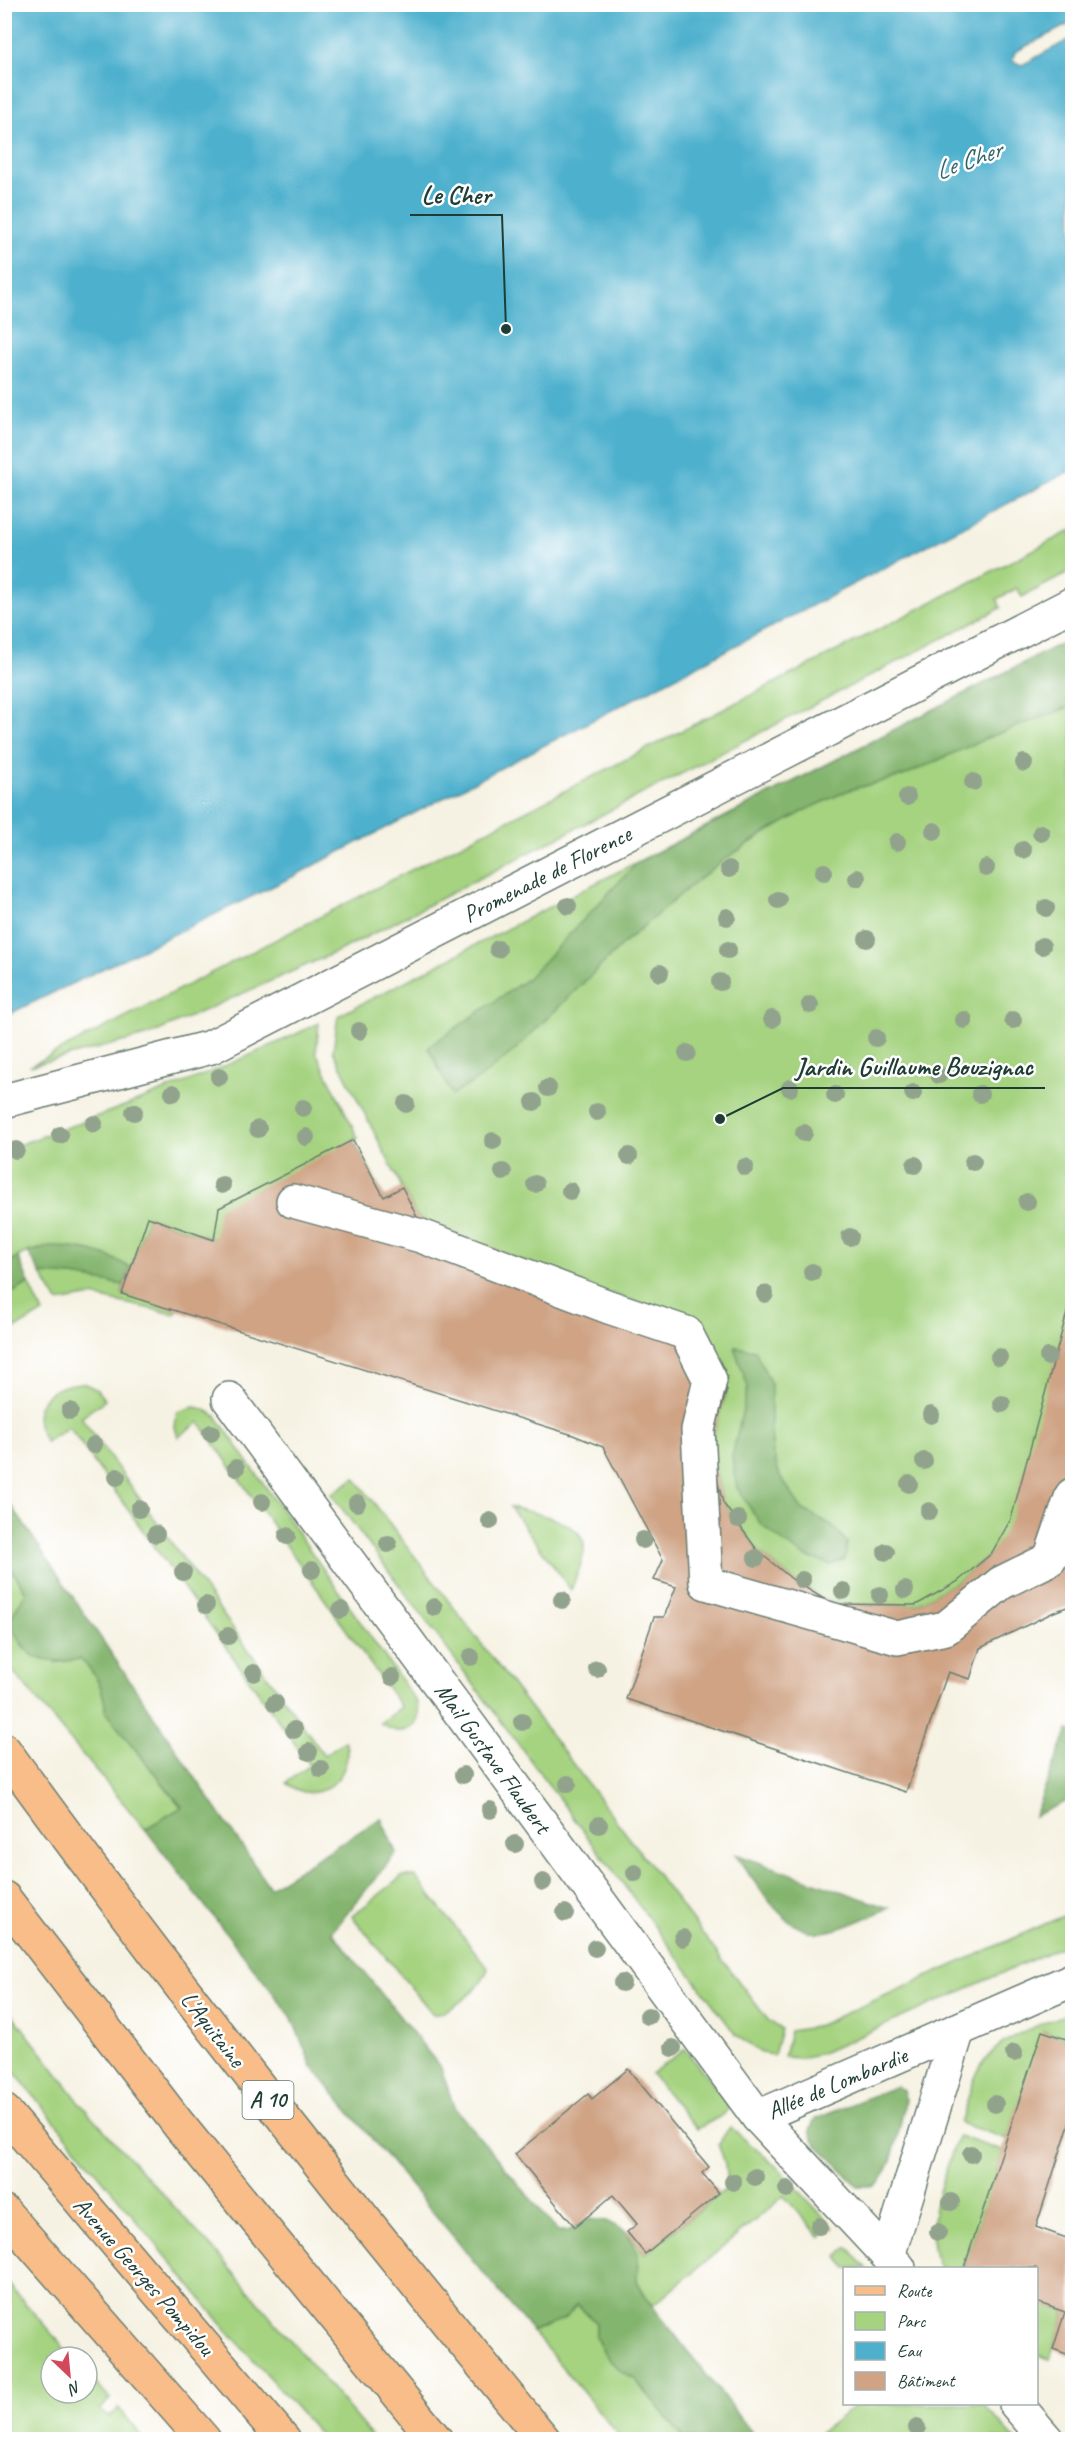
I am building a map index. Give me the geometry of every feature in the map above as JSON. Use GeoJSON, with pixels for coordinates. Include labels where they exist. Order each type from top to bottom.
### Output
{"type":"FeatureCollection","features":[{"type":"Feature","properties":{"kind":"main road","name":"L'Aquitaine"},"geometry":{"type":"LineString","coordinates":[[4,1750],[245,2071],[544,2439]]}},
{"type":"Feature","properties":{"kind":"main road"},"geometry":{"type":"LineString","coordinates":[[4,1898],[179,2125],[436,2439]]}},
{"type":"Feature","properties":{"kind":"main road","name":"Avenue Georges Pompidou"},"geometry":{"type":"LineString","coordinates":[[4,2111],[277,2435]]}},
{"type":"Feature","properties":{"kind":"main road"},"geometry":{"type":"LineString","coordinates":[[4,2211],[204,2439]]}},
{"type":"Feature","properties":{"kind":"street","name":"Promenade de Florence"},"geometry":{"type":"LineString","coordinates":[[4,1101],[211,1047],[1072,603]]}},
{"type":"Feature","properties":{"kind":"street"},"geometry":{"type":"LineString","coordinates":[[293,1201],[421,1236],[686,1333],[710,1380],[698,1430],[706,1583],[897,1638],[946,1628],[1001,1583],[1050,1559],[1072,1495]]}},
{"type":"Feature","properties":{"kind":"street","name":"Mail Gustave Flaubert"},"geometry":{"type":"LineString","coordinates":[[229,1399],[758,2117]]}},
{"type":"Feature","properties":{"kind":"street","name":"Allée de Lombardie"},"geometry":{"type":"LineString","coordinates":[[894,2262],[758,2117],[1072,1980]]}},
{"type":"Feature","properties":{"kind":"street"},"geometry":{"type":"LineString","coordinates":[[894,2262],[958,2030]]}},
{"type":"Feature","properties":{"kind":"street"},"geometry":{"type":"LineString","coordinates":[[1018,2405],[1047,2439]]}},
{"type":"Feature","properties":{"kind":"green space"},"geometry":{"type":"Polygon","coordinates":[[[1072,530],[1072,571],[1022,597],[1017,588],[997,599],[1001,608],[345,948],[149,1035],[30,1066],[1072,530]]]}},
{"type":"Feature","properties":{"kind":"green space"},"geometry":{"type":"Polygon","coordinates":[[[1072,638],[1072,1446],[1048,1528],[991,1554],[957,1582],[916,1605],[832,1604],[793,1580],[758,1551],[723,1503],[714,1466],[713,1435],[727,1390],[694,1320],[571,1281],[417,1217],[333,1051],[338,1016],[1072,638]]]}},
{"type":"Feature","properties":{"kind":"green space"},"geometry":{"type":"Polygon","coordinates":[[[1072,638],[1072,706],[987,738],[903,776],[849,790],[804,811],[759,837],[722,861],[687,889],[624,943],[515,1050],[479,1079],[452,1095],[428,1047],[527,979],[638,862],[1072,638]]]}},
{"type":"Feature","properties":{"kind":"green space"},"geometry":{"type":"Polygon","coordinates":[[[319,1023],[316,1052],[358,1138],[354,1141],[384,1197],[237,1247],[148,1217],[131,1268],[97,1253],[60,1247],[31,1251],[5,1264],[4,1150],[163,1091],[242,1059],[319,1023]]]}},
{"type":"Feature","properties":{"kind":"green space"},"geometry":{"type":"Polygon","coordinates":[[[50,1247],[92,1252],[112,1258],[131,1268],[124,1285],[74,1276],[41,1274],[28,1252],[50,1247]]]}},
{"type":"Feature","properties":{"kind":"green space"},"geometry":{"type":"Polygon","coordinates":[[[18,1257],[29,1283],[5,1297],[5,1264],[18,1257]]]}},
{"type":"Feature","properties":{"kind":"green space"},"geometry":{"type":"Polygon","coordinates":[[[41,1274],[74,1276],[124,1285],[122,1294],[178,1311],[174,1314],[92,1296],[58,1302],[41,1274]]]}},
{"type":"Feature","properties":{"kind":"green space"},"geometry":{"type":"Polygon","coordinates":[[[29,1283],[43,1313],[5,1334],[4,1297],[29,1283]]]}},
{"type":"Feature","properties":{"kind":"green space"},"geometry":{"type":"Polygon","coordinates":[[[736,1347],[755,1350],[771,1384],[773,1453],[780,1476],[802,1509],[830,1524],[847,1542],[845,1559],[831,1565],[804,1556],[760,1523],[737,1488],[732,1457],[748,1387],[735,1350],[736,1347]]]}},
{"type":"Feature","properties":{"kind":"green space"},"geometry":{"type":"Polygon","coordinates":[[[83,1383],[96,1389],[105,1400],[81,1417],[324,1755],[345,1741],[346,1762],[336,1781],[328,1787],[309,1792],[296,1789],[286,1783],[310,1765],[69,1427],[46,1442],[37,1419],[43,1400],[59,1388],[83,1383]]]}},
{"type":"Feature","properties":{"kind":"green space"},"geometry":{"type":"Polygon","coordinates":[[[194,1407],[204,1409],[216,1416],[417,1703],[419,1712],[417,1720],[409,1729],[395,1730],[380,1723],[401,1707],[199,1422],[178,1437],[175,1427],[177,1412],[194,1407]]]}},
{"type":"Feature","properties":{"kind":"green space"},"geometry":{"type":"Polygon","coordinates":[[[355,1478],[768,2020],[781,2029],[774,2055],[761,2053],[736,2035],[331,1494],[355,1478]]]}},
{"type":"Feature","properties":{"kind":"green space"},"geometry":{"type":"Polygon","coordinates":[[[4,1495],[270,1888],[381,1818],[396,1853],[332,1932],[441,2068],[454,2107],[558,2231],[568,2231],[588,2219],[607,2221],[627,2232],[638,2256],[637,2281],[646,2298],[757,2439],[680,2439],[682,2436],[636,2380],[620,2371],[605,2355],[596,2338],[596,2323],[577,2304],[566,2318],[532,2331],[312,2067],[291,2016],[145,1829],[182,1807],[106,1713],[101,1689],[92,1671],[80,1659],[54,1661],[36,1657],[28,1652],[15,1634],[9,1621],[26,1592],[5,1558],[4,1495]]]}},
{"type":"Feature","properties":{"kind":"green space"},"geometry":{"type":"Polygon","coordinates":[[[510,1507],[556,1519],[577,1531],[583,1540],[584,1550],[571,1590],[510,1507]]]}},
{"type":"Feature","properties":{"kind":"green space"},"geometry":{"type":"Polygon","coordinates":[[[4,1558],[26,1592],[55,1663],[80,1659],[92,1671],[102,1690],[107,1714],[182,1808],[145,1829],[5,1662],[4,1558]]]}},
{"type":"Feature","properties":{"kind":"green space"},"geometry":{"type":"Polygon","coordinates":[[[1068,1730],[1072,1731],[1072,1799],[1034,1816],[1068,1730]]]}},
{"type":"Feature","properties":{"kind":"green space"},"geometry":{"type":"Polygon","coordinates":[[[735,1854],[889,1908],[840,1928],[822,1932],[809,1931],[796,1926],[772,1905],[735,1854]]]}},
{"type":"Feature","properties":{"kind":"green space"},"geometry":{"type":"Polygon","coordinates":[[[403,1876],[415,1876],[488,1968],[480,1983],[458,2004],[433,2014],[352,1916],[403,1876]]]}},
{"type":"Feature","properties":{"kind":"green space"},"geometry":{"type":"Polygon","coordinates":[[[1072,1912],[1072,1942],[822,2053],[801,2058],[784,2057],[790,2031],[815,2027],[1072,1912]]]}},
{"type":"Feature","properties":{"kind":"green space"},"geometry":{"type":"Polygon","coordinates":[[[5,2005],[84,2108],[221,2258],[374,2439],[324,2439],[226,2329],[5,2061],[5,2005]]]}},
{"type":"Feature","properties":{"kind":"green space"},"geometry":{"type":"Polygon","coordinates":[[[1072,2012],[1072,2041],[1043,2031],[1007,2139],[960,2123],[974,2079],[989,2055],[1022,2032],[1072,2012]]]}},
{"type":"Feature","properties":{"kind":"green space"},"geometry":{"type":"Polygon","coordinates":[[[685,2049],[731,2107],[723,2115],[697,2129],[651,2074],[685,2049]]]}},
{"type":"Feature","properties":{"kind":"green space"},"geometry":{"type":"Polygon","coordinates":[[[896,2086],[903,2091],[905,2100],[892,2158],[882,2179],[876,2184],[858,2186],[814,2142],[810,2130],[815,2119],[896,2086]]]}},
{"type":"Feature","properties":{"kind":"green space"},"geometry":{"type":"Polygon","coordinates":[[[730,2127],[775,2165],[834,2228],[820,2237],[784,2196],[652,2306],[637,2281],[638,2256],[627,2232],[645,2254],[727,2188],[725,2163],[718,2144],[730,2127]]]}},
{"type":"Feature","properties":{"kind":"green space"},"geometry":{"type":"Polygon","coordinates":[[[958,2136],[1003,2151],[964,2267],[939,2267],[934,2251],[933,2218],[941,2185],[958,2136]]]}},
{"type":"Feature","properties":{"kind":"green space"},"geometry":{"type":"Polygon","coordinates":[[[848,2247],[865,2267],[846,2267],[837,2257],[848,2247]]]}},
{"type":"Feature","properties":{"kind":"green space"},"geometry":{"type":"Polygon","coordinates":[[[5,2280],[62,2345],[39,2345],[39,2405],[99,2405],[99,2387],[110,2399],[100,2409],[109,2418],[119,2408],[144,2439],[5,2439],[5,2280]]]}},
{"type":"Feature","properties":{"kind":"green space"},"geometry":{"type":"Polygon","coordinates":[[[1038,2302],[1065,2312],[1050,2359],[1038,2355],[1038,2302]]]}},
{"type":"Feature","properties":{"kind":"green space"},"geometry":{"type":"Polygon","coordinates":[[[576,2304],[596,2323],[596,2338],[620,2371],[636,2380],[682,2436],[680,2439],[622,2439],[532,2331],[546,2327],[576,2304]]]}},
{"type":"Feature","properties":{"kind":"green space"},"geometry":{"type":"Polygon","coordinates":[[[856,2405],[984,2405],[1015,2439],[812,2439],[856,2405]]]}},
{"type":"Feature","properties":{"kind":"water"},"geometry":{"type":"Polygon","coordinates":[[[5,4],[1072,5],[1072,26],[1067,25],[1015,52],[1012,61],[1022,65],[1072,38],[1072,470],[292,877],[5,1016],[5,4]]]}},
{"type":"Feature","properties":{"kind":"building"},"geometry":{"type":"Polygon","coordinates":[[[353,1140],[384,1197],[402,1187],[417,1217],[571,1281],[712,1357],[727,1390],[713,1435],[714,1466],[723,1503],[758,1551],[793,1580],[832,1604],[916,1605],[957,1582],[991,1554],[1011,1519],[1068,1309],[1072,1310],[1072,1605],[980,1648],[970,1679],[948,1672],[906,1792],[626,1699],[654,1617],[664,1617],[676,1587],[654,1580],[663,1560],[603,1447],[573,1435],[122,1294],[148,1217],[214,1240],[219,1208],[353,1140]]]}},
{"type":"Feature","properties":{"kind":"building"},"geometry":{"type":"Polygon","coordinates":[[[1042,2031],[1072,2041],[1072,2115],[1036,2227],[1072,2240],[1072,2356],[1053,2349],[1065,2312],[1038,2303],[1038,2267],[964,2267],[1042,2031]]]}},
{"type":"Feature","properties":{"kind":"building"},"geometry":{"type":"Polygon","coordinates":[[[628,2069],[709,2167],[702,2173],[719,2193],[645,2254],[627,2232],[637,2224],[613,2195],[575,2227],[515,2154],[588,2094],[592,2099],[628,2069]]]}},
{"type":"Feature","properties":{"kind":"place","name":"Le Cher"},"geometry":{"type":"Point","coordinates":[506,329]}},
{"type":"Feature","properties":{"kind":"place","name":"Jardin Guillaume Bouzignac"},"geometry":{"type":"Point","coordinates":[720,1119]}}]}
